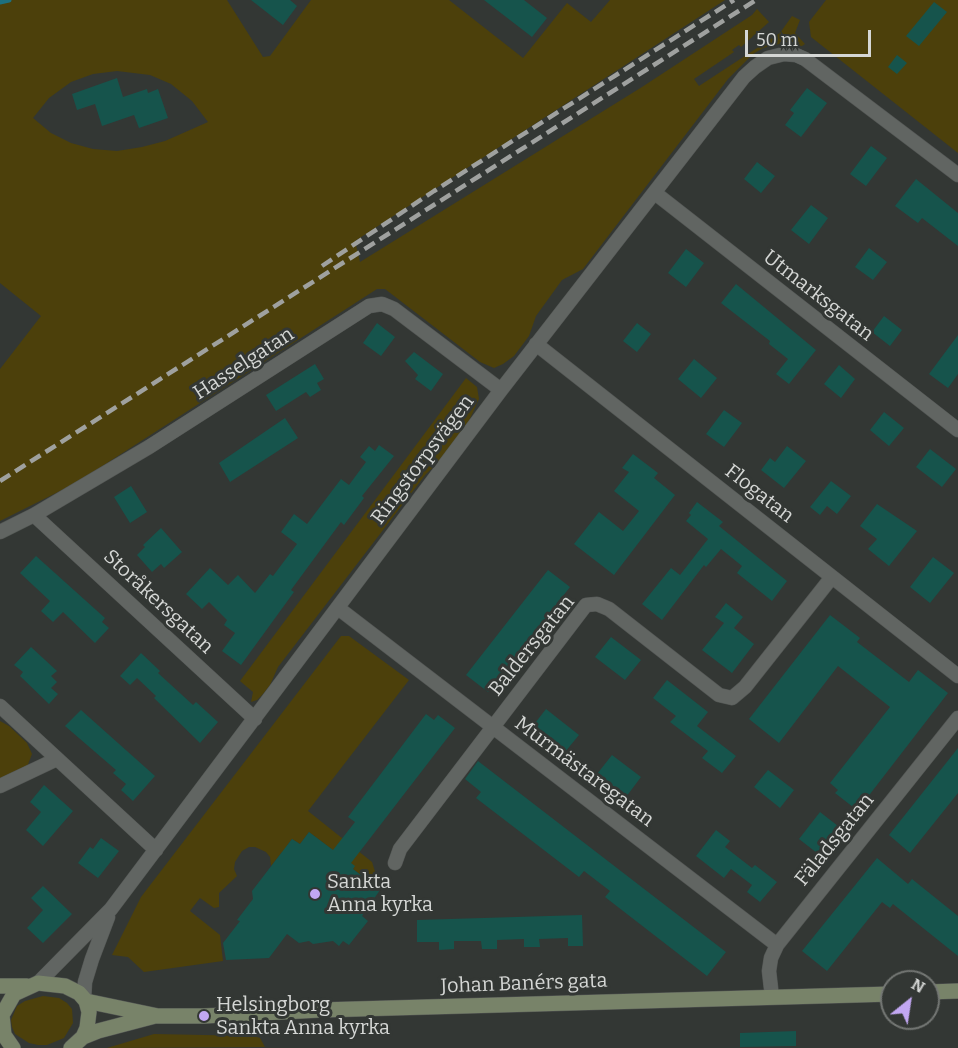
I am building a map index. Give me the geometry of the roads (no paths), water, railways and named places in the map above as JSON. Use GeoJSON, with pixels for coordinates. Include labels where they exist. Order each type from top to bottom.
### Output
{"type":"FeatureCollection","features":[{"type":"Feature","properties":{"kind":"street","name":"Ringstorpsvägen"},"geometry":{"type":"LineString","coordinates":[[34,984],[111,909],[501,390],[744,77],[768,58],[784,54],[796,55],[814,64],[958,175]]}},
{"type":"Feature","properties":{"kind":"street","name":"Utmarksgatan"},"geometry":{"type":"LineString","coordinates":[[654,193],[958,430]]}},
{"type":"Feature","properties":{"kind":"street","name":"Hasselgatan"},"geometry":{"type":"LineString","coordinates":[[0,532],[34,515],[149,447],[369,306],[382,304],[394,309],[501,390]]}},
{"type":"Feature","properties":{"kind":"street","name":"Flogatan"},"geometry":{"type":"LineString","coordinates":[[536,345],[958,676]]}},
{"type":"Feature","properties":{"kind":"street","name":"Storåkersgatan"},"geometry":{"type":"LineString","coordinates":[[34,515],[255,719]]}},
{"type":"Feature","properties":{"kind":"street","name":"Baldersgatan"},"geometry":{"type":"LineString","coordinates":[[395,863],[400,849],[586,605],[597,604],[609,609],[719,695],[732,698],[745,687],[832,577]]}},
{"type":"Feature","properties":{"kind":"street","name":"Murmästaregatan"},"geometry":{"type":"LineString","coordinates":[[338,608],[777,945]]}},
{"type":"Feature","properties":{"kind":"street"},"geometry":{"type":"LineString","coordinates":[[2,712],[156,850]]}},
{"type":"Feature","properties":{"kind":"street","name":"Fäladsgatan"},"geometry":{"type":"LineString","coordinates":[[772,997],[769,970],[777,945],[958,718]]}},
{"type":"Feature","properties":{"kind":"street"},"geometry":{"type":"LineString","coordinates":[[0,786],[57,759]]}},
{"type":"Feature","properties":{"kind":"street","name":"Ringstorpsvägen"},"geometry":{"type":"LineString","coordinates":[[85,999],[86,982],[92,959],[111,909]]}},
{"type":"Feature","properties":{"kind":"street"},"geometry":{"type":"LineString","coordinates":[[0,986],[34,984]]}},
{"type":"Feature","properties":{"kind":"street"},"geometry":{"type":"LineString","coordinates":[[6,1042],[1,1019],[14,994],[34,984]]}},
{"type":"Feature","properties":{"kind":"street","name":"Johan Banérs gata"},"geometry":{"type":"LineString","coordinates":[[34,984],[65,987],[85,999],[158,1016],[880,994]]}},
{"type":"Feature","properties":{"kind":"street"},"geometry":{"type":"LineString","coordinates":[[940,992],[958,991]]}},
{"type":"Feature","properties":{"kind":"street"},"geometry":{"type":"LineString","coordinates":[[78,1043],[89,1018],[85,999]]}},
{"type":"Feature","properties":{"kind":"street","name":"Johan Banérs gata"},"geometry":{"type":"LineString","coordinates":[[78,1043],[98,1031],[158,1016]]}},
{"type":"Feature","properties":{"kind":"waterway"},"geometry":{"type":"LineString","coordinates":[[0,2],[9,0]]}},
{"type":"Feature","properties":{"kind":"railway"},"geometry":{"type":"LineString","coordinates":[[322,266],[434,191],[734,0]]}},
{"type":"Feature","properties":{"kind":"railway"},"geometry":{"type":"LineString","coordinates":[[0,481],[756,0]]}},
{"type":"Feature","properties":{"kind":"place","name":"Sankta Anna kyrka"},"geometry":{"type":"Point","coordinates":[315,894]}},
{"type":"Feature","properties":{"kind":"place","name":"Helsingborg Sankta Anna kyrka"},"geometry":{"type":"Point","coordinates":[204,1016]}}]}
